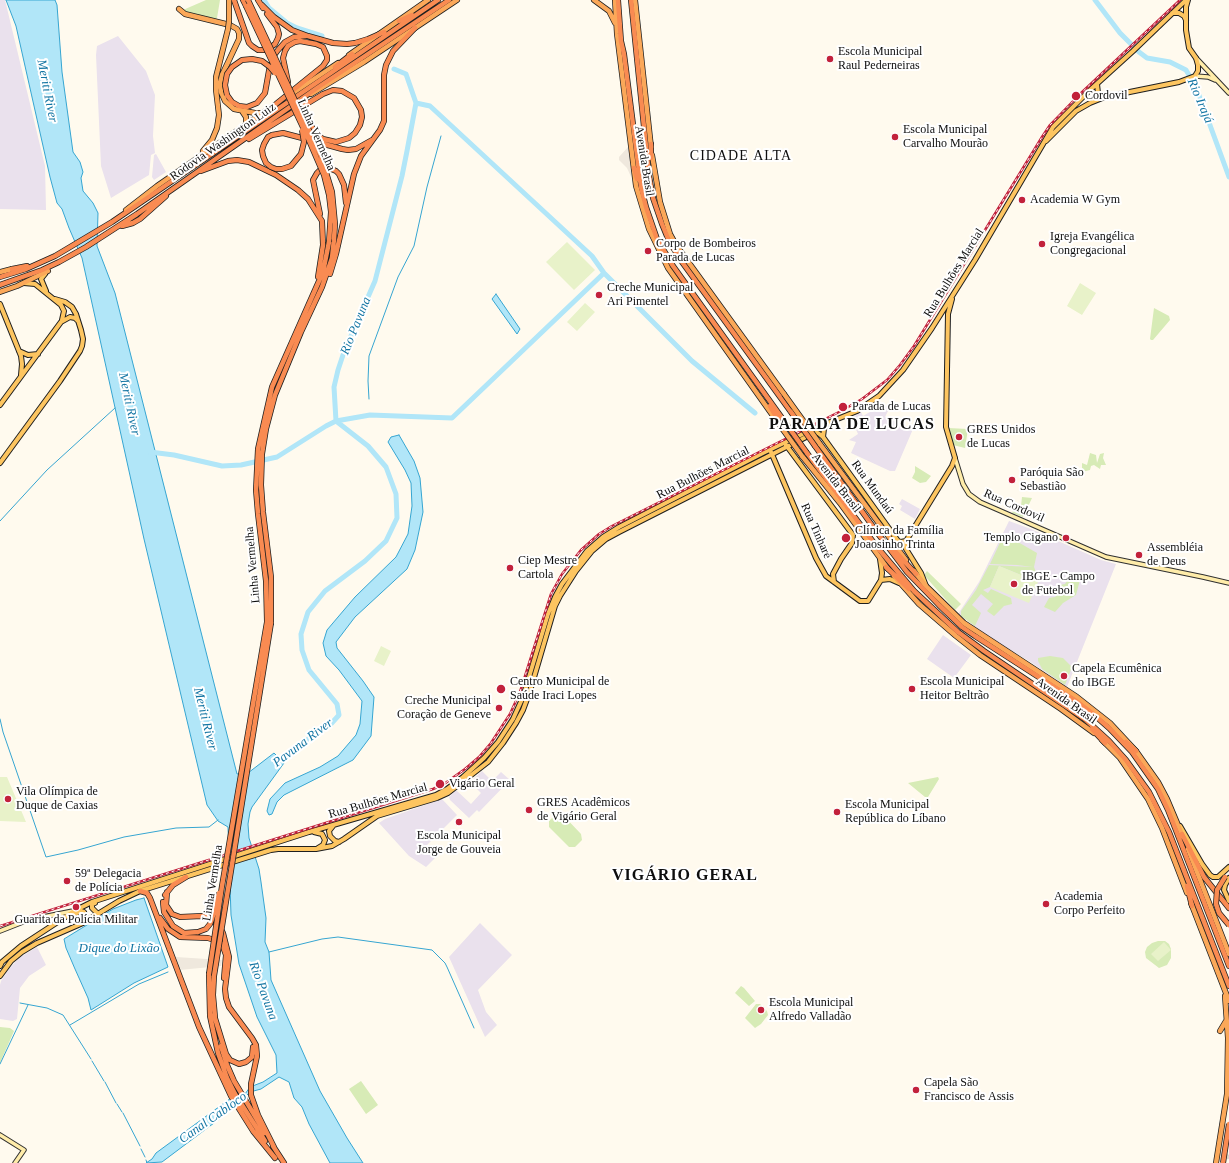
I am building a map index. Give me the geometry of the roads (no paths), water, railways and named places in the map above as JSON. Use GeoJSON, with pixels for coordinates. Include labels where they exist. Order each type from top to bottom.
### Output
{"type":"FeatureCollection","features":[{"type":"Feature","properties":{"kind":"highway"},"geometry":{"type":"LineString","coordinates":[[190,163],[207,147],[216,133],[219,115],[216,77],[228,29],[229,0]]}},
{"type":"Feature","properties":{"kind":"highway"},"geometry":{"type":"LineString","coordinates":[[234,0],[249,43],[254,48],[260,50],[273,46],[278,40],[279,34],[277,27],[258,0]]}},
{"type":"Feature","properties":{"kind":"highway","name":"Linha Vermelha"},"geometry":{"type":"LineString","coordinates":[[243,0],[318,159],[327,185],[332,258],[322,287],[300,332],[275,395],[259,455]]}},
{"type":"Feature","properties":{"kind":"highway","name":"Linha Vermelha"},"geometry":{"type":"LineString","coordinates":[[236,1095],[223,1054],[214,1015],[213,994],[214,976],[269,622],[271,577],[258,473],[259,455],[272,387],[317,287],[325,265],[331,241],[334,210],[330,183],[321,156],[248,0]]}},
{"type":"Feature","properties":{"kind":"highway"},"geometry":{"type":"LineString","coordinates":[[304,97],[319,90],[364,62],[367,51],[384,32],[428,0]]}},
{"type":"Feature","properties":{"kind":"highway"},"geometry":{"type":"LineString","coordinates":[[398,21],[416,13],[437,0]]}},
{"type":"Feature","properties":{"kind":"highway","name":"Rodovia Washington Luiz"},"geometry":{"type":"LineString","coordinates":[[367,51],[437,0]]}},
{"type":"Feature","properties":{"kind":"highway","name":"Rodovia Washington Luiz"},"geometry":{"type":"LineString","coordinates":[[0,277],[44,261],[66,251],[113,222],[355,56],[367,51],[448,0]]}},
{"type":"Feature","properties":{"kind":"highway"},"geometry":{"type":"LineString","coordinates":[[113,222],[140,199],[263,113],[355,56],[415,28],[457,0]]}},
{"type":"Feature","properties":{"kind":"highway"},"geometry":{"type":"LineString","coordinates":[[594,0],[609,11],[617,34]]}},
{"type":"Feature","properties":{"kind":"highway","name":"Avenida Brasil"},"geometry":{"type":"LineString","coordinates":[[615,0],[617,34],[637,193],[649,229],[668,268],[779,419],[807,453],[877,547],[914,591],[958,632],[1080,716],[1105,737],[1138,775],[1158,809],[1177,853],[1229,986]]}},
{"type":"Feature","properties":{"kind":"highway","name":"Avenida Brasil"},"geometry":{"type":"LineString","coordinates":[[618,0],[621,40],[641,187],[657,239],[673,266],[746,367],[779,419],[783,430],[840,503],[899,583],[930,614],[980,655],[1083,724],[1105,743],[1123,762],[1148,799],[1162,828],[1229,1001]]}},
{"type":"Feature","properties":{"kind":"highway","name":"Avenida Brasil"},"geometry":{"type":"LineString","coordinates":[[631,0],[649,176],[653,198],[665,232],[675,251],[690,274],[791,412],[926,586],[964,623],[1077,697],[1096,711],[1125,737],[1162,789],[1177,821],[1229,954]]}},
{"type":"Feature","properties":{"kind":"highway","name":"Avenida Brasil"},"geometry":{"type":"LineString","coordinates":[[635,0],[652,155],[660,202],[670,234],[676,245],[784,394],[879,535],[920,587],[962,627],[1092,713],[1115,734],[1142,765],[1165,802],[1229,966]]}},
{"type":"Feature","properties":{"kind":"highway"},"geometry":{"type":"LineString","coordinates":[[262,5],[285,26],[308,36],[333,43],[344,44],[362,41],[384,32]]}},
{"type":"Feature","properties":{"kind":"highway"},"geometry":{"type":"LineString","coordinates":[[180,10],[185,14],[230,25],[238,30],[240,35],[239,41],[222,75],[220,86],[222,95],[228,104],[234,109],[263,113]]}},
{"type":"Feature","properties":{"kind":"highway"},"geometry":{"type":"LineString","coordinates":[[322,287],[331,271],[361,156],[384,121],[386,63],[397,46],[415,28]]}},
{"type":"Feature","properties":{"kind":"highway"},"geometry":{"type":"LineString","coordinates":[[282,83],[270,67],[265,62],[254,59],[245,59],[237,63],[229,71],[225,85],[227,95],[232,102],[242,106],[251,106],[258,102],[265,93],[271,62],[278,50],[291,38],[308,36]]}},
{"type":"Feature","properties":{"kind":"highway"},"geometry":{"type":"LineString","coordinates":[[272,108],[324,64],[327,58],[323,47],[316,44],[298,42],[292,43],[286,49],[283,56],[283,62],[288,84]]}},
{"type":"Feature","properties":{"kind":"highway","name":"Rodovia Washington Luiz"},"geometry":{"type":"LineString","coordinates":[[59,262],[117,227],[133,223],[140,219],[172,190],[304,97],[355,56]]}},
{"type":"Feature","properties":{"kind":"highway"},"geometry":{"type":"LineString","coordinates":[[235,146],[332,90],[342,91],[354,98],[361,110],[362,117],[360,125],[355,133],[349,138],[336,142],[323,139],[304,117]]}},
{"type":"Feature","properties":{"kind":"highway"},"geometry":{"type":"LineString","coordinates":[[242,111],[246,117],[246,125]]}},
{"type":"Feature","properties":{"kind":"highway"},"geometry":{"type":"LineString","coordinates":[[296,114],[302,132],[304,145],[300,157],[291,166],[285,169],[276,169],[271,167],[266,163],[262,153],[266,139],[272,135],[280,133],[288,134],[334,148],[348,150],[360,147],[374,138]]}},
{"type":"Feature","properties":{"kind":"highway"},"geometry":{"type":"LineString","coordinates":[[651,144],[653,188],[665,232]]}},
{"type":"Feature","properties":{"kind":"highway"},"geometry":{"type":"LineString","coordinates":[[194,174],[228,161],[237,160],[249,162],[276,175],[298,190],[308,199],[322,221]]}},
{"type":"Feature","properties":{"kind":"highway"},"geometry":{"type":"LineString","coordinates":[[317,287],[323,245],[322,221],[313,180],[317,172],[329,168],[339,174],[344,185],[347,206]]}},
{"type":"Feature","properties":{"kind":"highway"},"geometry":{"type":"LineString","coordinates":[[634,168],[645,212],[657,239]]}},
{"type":"Feature","properties":{"kind":"highway"},"geometry":{"type":"LineString","coordinates":[[140,199],[141,192]]}},
{"type":"Feature","properties":{"kind":"highway"},"geometry":{"type":"LineString","coordinates":[[0,272],[44,261]]}},
{"type":"Feature","properties":{"kind":"highway"},"geometry":{"type":"LineString","coordinates":[[0,292],[24,283],[48,271],[59,262]]}},
{"type":"Feature","properties":{"kind":"highway"},"geometry":{"type":"LineString","coordinates":[[0,285],[29,275],[59,262]]}},
{"type":"Feature","properties":{"kind":"highway"},"geometry":{"type":"LineString","coordinates":[[879,535],[883,536],[916,574]]}},
{"type":"Feature","properties":{"kind":"highway"},"geometry":{"type":"LineString","coordinates":[[886,567],[913,594],[925,602]]}},
{"type":"Feature","properties":{"kind":"highway","name":"Linha Vermelha"},"geometry":{"type":"LineString","coordinates":[[269,622],[222,886],[209,974],[209,1006],[212,1031],[221,1064],[241,1103],[284,1163]]}},
{"type":"Feature","properties":{"kind":"highway"},"geometry":{"type":"LineString","coordinates":[[1080,716],[1105,743]]}},
{"type":"Feature","properties":{"kind":"highway"},"geometry":{"type":"LineString","coordinates":[[1115,734],[1136,751]]}},
{"type":"Feature","properties":{"kind":"highway"},"geometry":{"type":"LineString","coordinates":[[1182,834],[1204,877],[1229,908]]}},
{"type":"Feature","properties":{"kind":"highway"},"geometry":{"type":"LineString","coordinates":[[1177,853],[1192,906]]}},
{"type":"Feature","properties":{"kind":"highway"},"geometry":{"type":"LineString","coordinates":[[1229,873],[1217,890],[1216,904],[1219,913],[1229,925]]}},
{"type":"Feature","properties":{"kind":"highway"},"geometry":{"type":"LineString","coordinates":[[186,877],[173,885],[166,892],[163,900],[165,915],[170,923],[182,932],[198,932],[206,929],[212,919],[218,893],[222,886]]}},
{"type":"Feature","properties":{"kind":"highway"},"geometry":{"type":"LineString","coordinates":[[140,891],[144,891],[148,894],[164,924],[174,934],[183,937],[206,938],[219,942],[224,947],[227,960]]}},
{"type":"Feature","properties":{"kind":"highway"},"geometry":{"type":"LineString","coordinates":[[166,892],[166,904],[168,910],[173,915],[180,917],[205,917],[219,925],[225,938],[227,960],[223,999],[229,1012],[244,1031],[253,1046],[253,1054],[249,1061],[239,1064],[234,1063],[229,1059],[214,1015]]}},
{"type":"Feature","properties":{"kind":"highway"},"geometry":{"type":"LineString","coordinates":[[155,908],[176,971],[202,1037],[241,1103],[253,1131],[278,1163]]}},
{"type":"Feature","properties":{"kind":"highway"},"geometry":{"type":"LineString","coordinates":[[226,969],[226,1001],[255,1042],[257,1050],[251,1084],[251,1095],[258,1115],[274,1147]]}},
{"type":"Feature","properties":{"kind":"highway"},"geometry":{"type":"LineString","coordinates":[[1216,1163],[1227,1094],[1227,1019],[1223,984]]}},
{"type":"Feature","properties":{"kind":"highway"},"geometry":{"type":"LineString","coordinates":[[1220,1032],[1227,1019]]}},
{"type":"Feature","properties":{"kind":"highway"},"geometry":{"type":"LineString","coordinates":[[1223,1163],[1229,1124]]}},
{"type":"Feature","properties":{"kind":"main road","name":"Rua Bulhões Marcial"},"geometry":{"type":"LineString","coordinates":[[786,445],[857,411],[878,396],[903,370],[918,350],[955,291],[1023,180],[1044,142],[1058,122],[1187,0]]}},
{"type":"Feature","properties":{"kind":"main road"},"geometry":{"type":"LineString","coordinates":[[1187,0],[1187,41],[1191,52],[1229,94]]}},
{"type":"Feature","properties":{"kind":"main road"},"geometry":{"type":"LineString","coordinates":[[1172,13],[1179,12],[1186,20]]}},
{"type":"Feature","properties":{"kind":"main road"},"geometry":{"type":"LineString","coordinates":[[1192,78],[1199,68],[1196,58]]}},
{"type":"Feature","properties":{"kind":"main road"},"geometry":{"type":"LineString","coordinates":[[1044,142],[1076,111],[1105,97],[1192,78],[1208,77],[1218,82]]}},
{"type":"Feature","properties":{"kind":"main road"},"geometry":{"type":"LineString","coordinates":[[1098,83],[1098,93],[1102,97],[1105,97]]}},
{"type":"Feature","properties":{"kind":"main road"},"geometry":{"type":"LineString","coordinates":[[47,293],[41,279],[48,271]]}},
{"type":"Feature","properties":{"kind":"main road"},"geometry":{"type":"LineString","coordinates":[[0,405],[39,354],[61,322],[64,311],[55,299],[36,284],[24,283]]}},
{"type":"Feature","properties":{"kind":"main road","name":"Rua Cordovil"},"geometry":{"type":"LineString","coordinates":[[955,291],[948,314],[946,427],[966,492],[976,499],[1098,555],[1229,583]]}},
{"type":"Feature","properties":{"kind":"main road"},"geometry":{"type":"LineString","coordinates":[[0,463],[80,351],[83,339],[76,314],[72,307],[65,302],[55,299]]}},
{"type":"Feature","properties":{"kind":"main road"},"geometry":{"type":"LineString","coordinates":[[0,304],[19,351],[22,364],[21,376]]}},
{"type":"Feature","properties":{"kind":"main road"},"geometry":{"type":"LineString","coordinates":[[941,312],[948,314]]}},
{"type":"Feature","properties":{"kind":"main road"},"geometry":{"type":"LineString","coordinates":[[61,322],[70,317],[75,318],[78,321]]}},
{"type":"Feature","properties":{"kind":"main road"},"geometry":{"type":"LineString","coordinates":[[19,351],[28,355],[39,354]]}},
{"type":"Feature","properties":{"kind":"main road"},"geometry":{"type":"LineString","coordinates":[[823,437],[825,428],[830,423]]}},
{"type":"Feature","properties":{"kind":"main road","name":"Rua Bulhões Marcial"},"geometry":{"type":"LineString","coordinates":[[256,852],[309,832],[394,808],[436,795],[444,791],[468,773],[484,758],[498,742],[513,719],[523,697],[548,614],[555,597],[562,584],[587,551],[618,527],[770,452],[815,433],[823,437]]}},
{"type":"Feature","properties":{"kind":"main road","name":"Rua Mundaú"},"geometry":{"type":"LineString","coordinates":[[823,437],[898,541],[906,541]]}},
{"type":"Feature","properties":{"kind":"main road"},"geometry":{"type":"LineString","coordinates":[[786,445],[853,535],[852,543],[833,574],[834,582]]}},
{"type":"Feature","properties":{"kind":"main road","name":"Rua Tinharé"},"geometry":{"type":"LineString","coordinates":[[770,452],[818,562],[826,576],[860,600],[866,601],[870,599],[881,580]]}},
{"type":"Feature","properties":{"kind":"main road"},"geometry":{"type":"LineString","coordinates":[[926,586],[921,573],[906,549],[906,541],[949,472],[955,458]]}},
{"type":"Feature","properties":{"kind":"main road"},"geometry":{"type":"LineString","coordinates":[[949,472],[953,469],[960,473]]}},
{"type":"Feature","properties":{"kind":"main road"},"geometry":{"type":"LineString","coordinates":[[880,559],[882,569],[881,580],[890,579],[899,583]]}},
{"type":"Feature","properties":{"kind":"main road"},"geometry":{"type":"LineString","coordinates":[[826,576],[833,574]]}},
{"type":"Feature","properties":{"kind":"main road","name":"Rua Bulhões Marcial"},"geometry":{"type":"LineString","coordinates":[[256,852],[278,849],[316,849],[328,847],[340,842],[373,818],[394,808]]}},
{"type":"Feature","properties":{"kind":"main road","name":"Avenida Brasil"},"geometry":{"type":"LineString","coordinates":[[1177,821],[1206,870],[1213,877],[1220,876],[1229,867]]}},
{"type":"Feature","properties":{"kind":"main road"},"geometry":{"type":"LineString","coordinates":[[335,824],[330,829],[329,833],[332,839],[340,842]]}},
{"type":"Feature","properties":{"kind":"main road"},"geometry":{"type":"LineString","coordinates":[[309,832],[320,833],[324,837],[325,842],[323,845],[316,849]]}},
{"type":"Feature","properties":{"kind":"main road"},"geometry":{"type":"LineString","coordinates":[[0,976],[11,960],[22,952],[37,943],[83,923],[119,900],[140,891],[186,877],[256,852]]}},
{"type":"Feature","properties":{"kind":"main road"},"geometry":{"type":"LineString","coordinates":[[0,966],[2,962],[21,946],[76,910],[103,898],[145,884],[224,863]]}},
{"type":"Feature","properties":{"kind":"main road"},"geometry":{"type":"LineString","coordinates":[[1227,877],[1224,890],[1229,901]]}},
{"type":"Feature","properties":{"kind":"main road"},"geometry":{"type":"LineString","coordinates":[[98,914],[93,910],[92,906],[94,903],[103,898]]}},
{"type":"Feature","properties":{"kind":"main road"},"geometry":{"type":"LineString","coordinates":[[0,931],[28,920],[76,910]]}},
{"type":"Feature","properties":{"kind":"main road"},"geometry":{"type":"LineString","coordinates":[[53,925],[81,911],[84,912],[86,917],[83,923]]}},
{"type":"Feature","properties":{"kind":"main road"},"geometry":{"type":"LineString","coordinates":[[0,1135],[24,1150],[15,1163]]}},
{"type":"Feature","properties":{"kind":"water"},"geometry":{"type":"Polygon","coordinates":[[[6,0],[55,0],[57,5],[62,72],[73,152],[80,162],[83,172],[81,178],[83,191],[93,203],[98,213],[97,246],[115,293],[237,774],[248,773],[274,753],[284,763],[252,807],[248,824],[249,838],[259,869],[261,882],[266,918],[265,942],[269,952],[271,980],[320,1091],[363,1163],[330,1163],[309,1124],[302,1107],[294,1098],[289,1082],[279,1077],[261,1089],[250,1092],[234,1108],[162,1162],[146,1163],[152,1159],[156,1153],[231,1098],[245,1094],[250,1087],[263,1082],[277,1073],[276,1055],[257,1017],[239,964],[231,915],[228,827],[218,821],[207,805],[144,539],[82,258],[62,209],[57,203],[16,26],[6,0]]]}},
{"type":"Feature","properties":{"kind":"water"},"geometry":{"type":"Polygon","coordinates":[[[496,294],[520,329],[517,334],[492,299],[496,294]]]}},
{"type":"Feature","properties":{"kind":"water"},"geometry":{"type":"Polygon","coordinates":[[[399,435],[414,461],[420,478],[423,512],[415,550],[407,569],[355,617],[336,642],[337,648],[374,697],[371,736],[353,760],[284,795],[277,802],[272,814],[269,815],[267,811],[270,799],[285,783],[320,767],[338,756],[356,735],[360,724],[362,701],[339,670],[326,656],[323,643],[327,630],[355,597],[396,557],[408,534],[412,506],[411,483],[388,442],[391,437],[399,435]]]}},
{"type":"Feature","properties":{"kind":"water","name":"Dique do Lixão"},"geometry":{"type":"Polygon","coordinates":[[[144,898],[168,967],[134,983],[91,1010],[88,998],[66,948],[64,939],[113,909],[144,898]]]}},
{"type":"Feature","properties":{"kind":"waterway","name":"Rio Pavuna"},"geometry":{"type":"LineString","coordinates":[[264,0],[269,8],[287,23],[297,28],[322,36]]}},
{"type":"Feature","properties":{"kind":"waterway","name":"Rio Irajá"},"geometry":{"type":"LineString","coordinates":[[1095,0],[1120,33],[1139,52],[1147,58],[1170,62],[1186,70],[1196,87],[1229,177]]}},
{"type":"Feature","properties":{"kind":"waterway","name":"Rio Pavuna"},"geometry":{"type":"LineString","coordinates":[[275,763],[330,725],[339,715],[337,704],[309,670],[302,650],[301,634],[308,612],[325,591],[365,561],[386,541],[397,518],[396,494],[386,467],[368,446],[336,421],[334,387],[344,352],[375,281],[407,151],[416,103],[406,74],[394,69]]}},
{"type":"Feature","properties":{"kind":"waterway"},"geometry":{"type":"LineString","coordinates":[[416,103],[430,106],[592,256],[604,273],[692,361],[755,413]]}},
{"type":"Feature","properties":{"kind":"waterway"},"geometry":{"type":"LineString","coordinates":[[369,399],[369,356],[398,277],[414,246],[427,187],[441,136]]}},
{"type":"Feature","properties":{"kind":"waterway"},"geometry":{"type":"LineString","coordinates":[[150,452],[174,455],[222,466],[241,465],[277,457],[336,421],[370,415],[452,418],[604,273]]}},
{"type":"Feature","properties":{"kind":"waterway"},"geometry":{"type":"LineString","coordinates":[[0,521],[47,470],[115,408]]}},
{"type":"Feature","properties":{"kind":"waterway"},"geometry":{"type":"LineString","coordinates":[[0,719],[3,732],[46,857],[124,837],[176,828],[209,827],[218,820]]}},
{"type":"Feature","properties":{"kind":"waterway"},"geometry":{"type":"LineString","coordinates":[[269,952],[322,939],[338,937],[432,950],[445,963],[474,1028]]}},
{"type":"Feature","properties":{"kind":"waterway"},"geometry":{"type":"LineString","coordinates":[[70,1025],[139,984],[168,972]]}},
{"type":"Feature","properties":{"kind":"waterway"},"geometry":{"type":"LineString","coordinates":[[20,1003],[47,1008],[63,1015],[91,1059]]}},
{"type":"Feature","properties":{"kind":"waterway"},"geometry":{"type":"LineString","coordinates":[[0,1064],[28,1005]]}},
{"type":"Feature","properties":{"kind":"waterway"},"geometry":{"type":"LineString","coordinates":[[92,1061],[104,1081]]}},
{"type":"Feature","properties":{"kind":"waterway"},"geometry":{"type":"LineString","coordinates":[[105,1082],[116,1103]]}},
{"type":"Feature","properties":{"kind":"waterway"},"geometry":{"type":"LineString","coordinates":[[117,1104],[122,1112]]}},
{"type":"Feature","properties":{"kind":"waterway"},"geometry":{"type":"LineString","coordinates":[[123,1113],[140,1146]]}},
{"type":"Feature","properties":{"kind":"waterway"},"geometry":{"type":"LineString","coordinates":[[141,1149],[145,1157]]}},
{"type":"Feature","properties":{"kind":"tunnel"},"geometry":{"type":"LineString","coordinates":[[1222,1163],[1229,1155]]}},
{"type":"Feature","properties":{"kind":"railway"},"geometry":{"type":"LineString","coordinates":[[0,926],[433,789],[444,784],[465,769],[479,757],[491,743],[510,714],[520,692],[551,594],[562,574],[581,550],[599,534],[612,526],[843,410],[862,399],[887,380],[914,346],[1050,125],[1079,95],[1180,0]]}},
{"type":"Feature","properties":{"kind":"place","name":"Escola Municipal Raul Pederneiras"},"geometry":{"type":"Point","coordinates":[830,59]}},
{"type":"Feature","properties":{"kind":"place","name":"Cordovil"},"geometry":{"type":"Point","coordinates":[1076,96]}},
{"type":"Feature","properties":{"kind":"place","name":"Escola Municipal Carvalho Mourão"},"geometry":{"type":"Point","coordinates":[895,137]}},
{"type":"Feature","properties":{"kind":"place","name":"Academia W Gym"},"geometry":{"type":"Point","coordinates":[1022,200]}},
{"type":"Feature","properties":{"kind":"place","name":"Igreja Evangélica Congregacional"},"geometry":{"type":"Point","coordinates":[1042,244]}},
{"type":"Feature","properties":{"kind":"place","name":"Corpo de Bombeiros Parada de Lucas"},"geometry":{"type":"Point","coordinates":[648,251]}},
{"type":"Feature","properties":{"kind":"place","name":"Creche Municipal Ari Pimentel"},"geometry":{"type":"Point","coordinates":[599,295]}},
{"type":"Feature","properties":{"kind":"place","name":"Parada de Lucas"},"geometry":{"type":"Point","coordinates":[843,407]}},
{"type":"Feature","properties":{"kind":"place","name":"GRES Unidos de Lucas"},"geometry":{"type":"Point","coordinates":[959,437]}},
{"type":"Feature","properties":{"kind":"place","name":"Paróquia São Sebastião"},"geometry":{"type":"Point","coordinates":[1012,480]}},
{"type":"Feature","properties":{"kind":"place","name":"Clínica da Família Joaosinho Trinta"},"geometry":{"type":"Point","coordinates":[846,538]}},
{"type":"Feature","properties":{"kind":"place","name":"Templo Cigano"},"geometry":{"type":"Point","coordinates":[1066,538]}},
{"type":"Feature","properties":{"kind":"place","name":"Assembléia de Deus"},"geometry":{"type":"Point","coordinates":[1139,555]}},
{"type":"Feature","properties":{"kind":"place","name":"Ciep Mestre Cartola"},"geometry":{"type":"Point","coordinates":[510,568]}},
{"type":"Feature","properties":{"kind":"place","name":"IBGE - Campo de Futebol"},"geometry":{"type":"Point","coordinates":[1014,584]}},
{"type":"Feature","properties":{"kind":"place","name":"Capela Ecumênica do IBGE"},"geometry":{"type":"Point","coordinates":[1064,676]}},
{"type":"Feature","properties":{"kind":"place","name":"Centro Municipal de Saúde Iraci Lopes"},"geometry":{"type":"Point","coordinates":[501,689]}},
{"type":"Feature","properties":{"kind":"place","name":"Escola Municipal Heitor Beltrão"},"geometry":{"type":"Point","coordinates":[912,689]}},
{"type":"Feature","properties":{"kind":"place","name":"Creche Municipal Coração de Geneve"},"geometry":{"type":"Point","coordinates":[499,708]}},
{"type":"Feature","properties":{"kind":"place","name":"Vigário Geral"},"geometry":{"type":"Point","coordinates":[440,784]}},
{"type":"Feature","properties":{"kind":"place","name":"Vila Olímpica de Duque de Caxias"},"geometry":{"type":"Point","coordinates":[8,799]}},
{"type":"Feature","properties":{"kind":"place","name":"GRES Acadêmicos de Vigário Geral"},"geometry":{"type":"Point","coordinates":[529,810]}},
{"type":"Feature","properties":{"kind":"place","name":"Escola Municipal República do Líbano"},"geometry":{"type":"Point","coordinates":[837,812]}},
{"type":"Feature","properties":{"kind":"place","name":"Escola Municipal Jorge de Gouveia"},"geometry":{"type":"Point","coordinates":[459,822]}},
{"type":"Feature","properties":{"kind":"place","name":"59ª Delegacia de Polícia"},"geometry":{"type":"Point","coordinates":[67,881]}},
{"type":"Feature","properties":{"kind":"place","name":"Academia Corpo Perfeito"},"geometry":{"type":"Point","coordinates":[1046,904]}},
{"type":"Feature","properties":{"kind":"place","name":"Guarita da Polícia Militar"},"geometry":{"type":"Point","coordinates":[76,907]}},
{"type":"Feature","properties":{"kind":"place","name":"Escola Municipal Alfredo Valladão"},"geometry":{"type":"Point","coordinates":[761,1010]}},
{"type":"Feature","properties":{"kind":"place","name":"Capela São Francisco de Assis"},"geometry":{"type":"Point","coordinates":[916,1090]}},
{"type":"Feature","properties":{"kind":"district","name":"CIDADE ALTA"},"geometry":{"type":"Point","coordinates":[741,156]}},
{"type":"Feature","properties":{"kind":"district","name":"PARADA DE LUCAS"},"geometry":{"type":"Point","coordinates":[852,425]}},
{"type":"Feature","properties":{"kind":"district","name":"VIGÁRIO GERAL"},"geometry":{"type":"Point","coordinates":[685,876]}},
{"type":"Feature","properties":{"kind":"water label","name":"Meriti River"},"geometry":{"type":"Point","coordinates":[47,91]}},
{"type":"Feature","properties":{"kind":"water label","name":"Meriti River"},"geometry":{"type":"Point","coordinates":[129,404]}},
{"type":"Feature","properties":{"kind":"water label","name":"Meriti River"},"geometry":{"type":"Point","coordinates":[205,719]}},
{"type":"Feature","properties":{"kind":"water label","name":"Pavuna River"},"geometry":{"type":"Point","coordinates":[303,743]}},
{"type":"Feature","properties":{"kind":"water label","name":"Canal Cabloco"},"geometry":{"type":"Point","coordinates":[213,1118]}}]}
